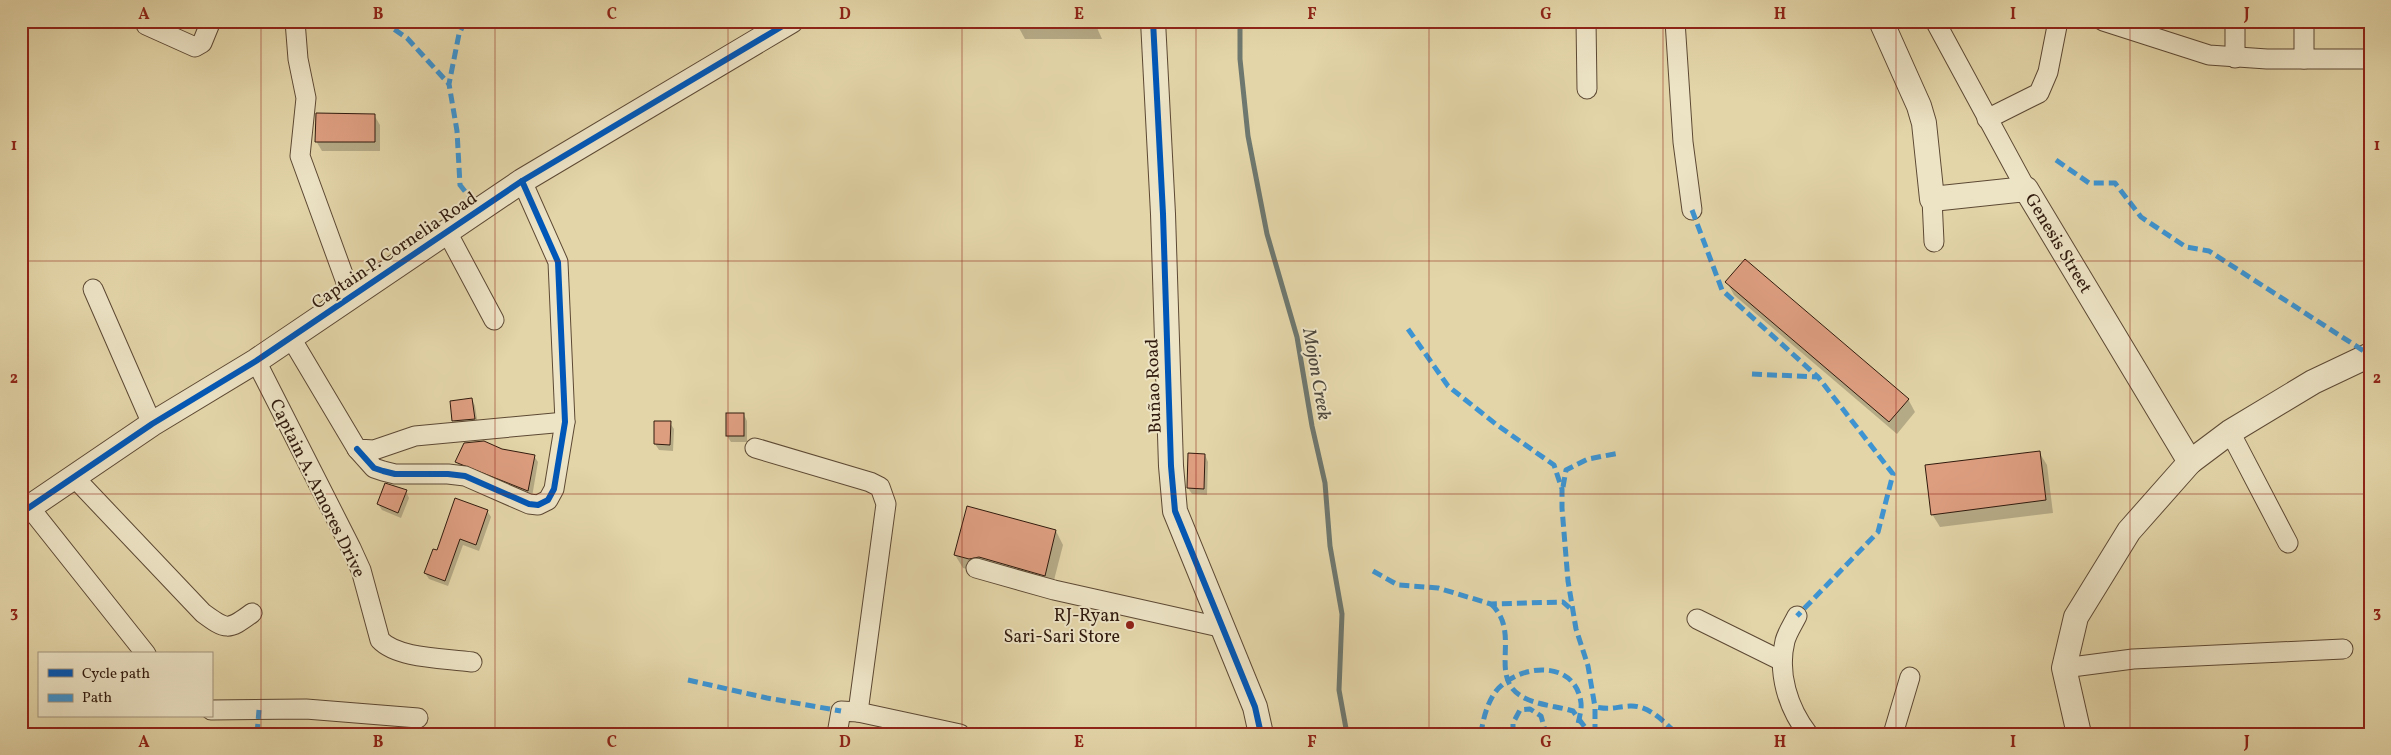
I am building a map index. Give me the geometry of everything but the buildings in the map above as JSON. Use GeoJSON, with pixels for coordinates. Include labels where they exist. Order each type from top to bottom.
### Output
{"type":"FeatureCollection","features":[{"type":"Feature","properties":{"kind":"street"},"geometry":{"type":"LineString","coordinates":[[146,25],[195,47],[202,43],[211,21]]}},
{"type":"Feature","properties":{"kind":"street"},"geometry":{"type":"LineString","coordinates":[[295,21],[298,59],[306,98],[300,156],[352,296]]}},
{"type":"Feature","properties":{"kind":"street","name":"Captain P. Cornelia Road"},"geometry":{"type":"LineString","coordinates":[[25,511],[152,424],[256,362],[522,181],[791,21]]}},
{"type":"Feature","properties":{"kind":"street","name":"Buñao Road"},"geometry":{"type":"LineString","coordinates":[[1153,21],[1163,214],[1171,466],[1176,511],[1255,707],[1261,734]]}},
{"type":"Feature","properties":{"kind":"street"},"geometry":{"type":"LineString","coordinates":[[1586,21],[1587,89]]}},
{"type":"Feature","properties":{"kind":"street"},"geometry":{"type":"LineString","coordinates":[[1675,21],[1683,142],[1692,210]]}},
{"type":"Feature","properties":{"kind":"street"},"geometry":{"type":"LineString","coordinates":[[1881,21],[1919,106],[1924,123],[1932,199],[1934,242]]}},
{"type":"Feature","properties":{"kind":"street","name":"Genesis Street"},"geometry":{"type":"LineString","coordinates":[[1935,21],[2026,189],[2190,462]]}},
{"type":"Feature","properties":{"kind":"street"},"geometry":{"type":"LineString","coordinates":[[1987,119],[2040,93],[2048,72],[2058,21]]}},
{"type":"Feature","properties":{"kind":"street"},"geometry":{"type":"LineString","coordinates":[[2103,21],[2154,30],[2209,55],[2234,58],[2370,59]]}},
{"type":"Feature","properties":{"kind":"street"},"geometry":{"type":"LineString","coordinates":[[2234,58],[2235,21]]}},
{"type":"Feature","properties":{"kind":"street"},"geometry":{"type":"LineString","coordinates":[[2304,21],[2304,59]]}},
{"type":"Feature","properties":{"kind":"street"},"geometry":{"type":"LineString","coordinates":[[291,338],[357,449],[374,468],[395,474],[448,474],[465,476],[528,504],[538,505],[548,500],[554,489],[565,422],[558,262],[522,181]]}},
{"type":"Feature","properties":{"kind":"street"},"geometry":{"type":"LineString","coordinates":[[1932,199],[2026,189]]}},
{"type":"Feature","properties":{"kind":"street"},"geometry":{"type":"LineString","coordinates":[[447,232],[494,320]]}},
{"type":"Feature","properties":{"kind":"street"},"geometry":{"type":"LineString","coordinates":[[93,289],[152,424]]}},
{"type":"Feature","properties":{"kind":"street"},"geometry":{"type":"LineString","coordinates":[[2079,734],[2064,668],[2076,617],[2129,531],[2190,462],[2230,432],[2313,382],[2370,355]]}},
{"type":"Feature","properties":{"kind":"street","name":"Captain A. Amores Drive"},"geometry":{"type":"LineString","coordinates":[[256,362],[352,548],[361,570],[380,640],[388,648],[402,652],[472,662]]}},
{"type":"Feature","properties":{"kind":"street"},"geometry":{"type":"LineString","coordinates":[[357,449],[374,450],[415,436],[565,422]]}},
{"type":"Feature","properties":{"kind":"street"},"geometry":{"type":"LineString","coordinates":[[2230,432],[2288,543]]}},
{"type":"Feature","properties":{"kind":"street"},"geometry":{"type":"LineString","coordinates":[[755,448],[870,482],[880,487],[886,504],[858,712]]}},
{"type":"Feature","properties":{"kind":"street"},"geometry":{"type":"LineString","coordinates":[[74,476],[203,613],[221,626],[228,628],[236,625],[252,613]]}},
{"type":"Feature","properties":{"kind":"street"},"geometry":{"type":"LineString","coordinates":[[25,511],[144,652]]}},
{"type":"Feature","properties":{"kind":"street"},"geometry":{"type":"LineString","coordinates":[[976,568],[1054,590],[1224,628]]}},
{"type":"Feature","properties":{"kind":"street"},"geometry":{"type":"LineString","coordinates":[[1797,616],[1786,639],[1782,661],[1786,696],[1808,734]]}},
{"type":"Feature","properties":{"kind":"street"},"geometry":{"type":"LineString","coordinates":[[1697,619],[1782,661]]}},
{"type":"Feature","properties":{"kind":"street"},"geometry":{"type":"LineString","coordinates":[[2064,668],[2142,658],[2343,649]]}},
{"type":"Feature","properties":{"kind":"street"},"geometry":{"type":"LineString","coordinates":[[1893,734],[1910,677]]}},
{"type":"Feature","properties":{"kind":"street"},"geometry":{"type":"LineString","coordinates":[[212,710],[306,709],[418,718]]}},
{"type":"Feature","properties":{"kind":"street"},"geometry":{"type":"LineString","coordinates":[[837,734],[840,711],[858,712],[960,734]]}},
{"type":"Feature","properties":{"kind":"waterway","name":"Mojon Creek"},"geometry":{"type":"LineString","coordinates":[[1240,21],[1240,59],[1248,136],[1267,234],[1297,337],[1312,426],[1325,483],[1330,546],[1342,614],[1339,690],[1347,734]]}},
{"type":"Feature","properties":{"kind":"marked path"},"geometry":{"type":"LineString","coordinates":[[382,21],[407,38],[449,84]]}},
{"type":"Feature","properties":{"kind":"marked path"},"geometry":{"type":"LineString","coordinates":[[465,21],[459,34],[449,84],[457,131],[460,185],[480,210]]}},
{"type":"Feature","properties":{"kind":"marked path"},"geometry":{"type":"LineString","coordinates":[[2056,160],[2089,183],[2115,183],[2141,217],[2186,247],[2209,251],[2370,355]]}},
{"type":"Feature","properties":{"kind":"marked path"},"geometry":{"type":"LineString","coordinates":[[1692,210],[1722,290],[1818,377]]}},
{"type":"Feature","properties":{"kind":"marked path"},"geometry":{"type":"LineString","coordinates":[[1408,329],[1448,386],[1497,425],[1554,465],[1562,489],[1568,581],[1576,629],[1588,666],[1595,707]]}},
{"type":"Feature","properties":{"kind":"marked path"},"geometry":{"type":"LineString","coordinates":[[1752,374],[1818,377],[1893,474],[1878,532],[1797,616]]}},
{"type":"Feature","properties":{"kind":"marked path"},"geometry":{"type":"LineString","coordinates":[[1563,487],[1566,470],[1588,459],[1620,453]]}},
{"type":"Feature","properties":{"kind":"marked path"},"geometry":{"type":"LineString","coordinates":[[1373,571],[1398,585],[1438,588],[1491,604],[1563,602],[1572,610]]}},
{"type":"Feature","properties":{"kind":"marked path"},"geometry":{"type":"LineString","coordinates":[[1491,604],[1500,615],[1504,627],[1505,665],[1507,677],[1512,687],[1527,699],[1573,711],[1590,734]]}},
{"type":"Feature","properties":{"kind":"marked path"},"geometry":{"type":"LineString","coordinates":[[1481,734],[1487,707],[1497,689],[1512,678],[1537,670],[1549,670],[1560,673],[1570,680],[1577,690],[1581,707],[1576,734]]}},
{"type":"Feature","properties":{"kind":"marked path"},"geometry":{"type":"LineString","coordinates":[[688,680],[767,698],[841,711]]}},
{"type":"Feature","properties":{"kind":"marked path"},"geometry":{"type":"LineString","coordinates":[[1595,734],[1595,707],[1630,706],[1637,706],[1650,711],[1677,734]]}},
{"type":"Feature","properties":{"kind":"marked path"},"geometry":{"type":"LineString","coordinates":[[1513,734],[1513,723],[1520,710],[1530,709],[1541,716],[1546,734]]}},
{"type":"Feature","properties":{"kind":"marked path"},"geometry":{"type":"LineString","coordinates":[[257,734],[259,710]]}},
{"type":"Feature","properties":{"kind":"cycle path"},"geometry":{"type":"LineString","coordinates":[[21,513],[152,424],[256,361],[522,181],[791,21]]}},
{"type":"Feature","properties":{"kind":"cycle path"},"geometry":{"type":"LineString","coordinates":[[1153,21],[1163,214],[1171,466],[1175,511],[1255,707],[1261,734]]}},
{"type":"Feature","properties":{"kind":"cycle path"},"geometry":{"type":"LineString","coordinates":[[357,449],[374,468],[383,471],[395,474],[448,474],[465,476],[529,504],[538,505],[548,500],[554,489],[565,422],[558,262],[522,181]]}},
{"type":"Feature","properties":{"kind":"place","name":"RJ-Ryan Sari-Sari Store"},"geometry":{"type":"Point","coordinates":[1130,625]}}]}
